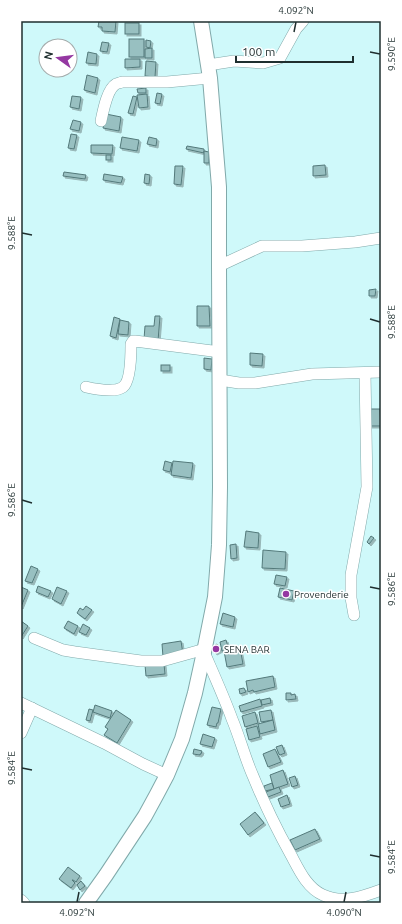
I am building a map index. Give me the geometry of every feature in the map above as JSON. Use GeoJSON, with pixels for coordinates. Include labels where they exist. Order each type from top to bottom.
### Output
{"type":"FeatureCollection","features":[{"type":"Feature","properties":{"kind":"main road"},"geometry":{"type":"LineString","coordinates":[[86,903],[145,816],[167,775],[182,739],[195,693],[205,651],[215,597],[219,545],[220,487],[219,187],[209,71],[201,21]]}},
{"type":"Feature","properties":{"kind":"street"},"geometry":{"type":"LineString","coordinates":[[101,121],[108,94],[115,84],[122,82],[167,82],[209,71],[234,61],[263,63],[280,58],[296,29],[303,21]]}},
{"type":"Feature","properties":{"kind":"street"},"geometry":{"type":"LineString","coordinates":[[219,266],[262,246],[302,246],[355,242],[381,238]]}},
{"type":"Feature","properties":{"kind":"street"},"geometry":{"type":"LineString","coordinates":[[86,387],[100,390],[111,390],[123,387],[126,383],[129,370],[131,344],[133,341],[220,352]]}},
{"type":"Feature","properties":{"kind":"street"},"geometry":{"type":"LineString","coordinates":[[220,380],[239,383],[255,383],[312,374],[381,372]]}},
{"type":"Feature","properties":{"kind":"street"},"geometry":{"type":"LineString","coordinates":[[354,615],[351,598],[351,575],[366,487],[365,373]]}},
{"type":"Feature","properties":{"kind":"street"},"geometry":{"type":"LineString","coordinates":[[34,638],[63,650],[141,661],[162,661],[205,651],[252,776],[277,830],[302,876],[318,899],[345,900],[357,898],[381,890]]}},
{"type":"Feature","properties":{"kind":"street"},"geometry":{"type":"LineString","coordinates":[[21,703],[167,775]]}},
{"type":"Feature","properties":{"kind":"street"},"geometry":{"type":"LineString","coordinates":[[21,733],[32,708]]}},
{"type":"Feature","properties":{"kind":"street"},"geometry":{"type":"LineString","coordinates":[[21,900],[24,903]]}},
{"type":"Feature","properties":{"kind":"building"},"geometry":{"type":"Polygon","coordinates":[[[99,21],[116,21],[115,32],[102,31],[102,27],[98,27],[99,21]]]}},
{"type":"Feature","properties":{"kind":"building"},"geometry":{"type":"Polygon","coordinates":[[[125,23],[139,23],[139,34],[125,34],[125,23]]]}},
{"type":"Feature","properties":{"kind":"building"},"geometry":{"type":"Polygon","coordinates":[[[129,39],[144,39],[144,57],[129,57],[129,39]]]}},
{"type":"Feature","properties":{"kind":"building"},"geometry":{"type":"Polygon","coordinates":[[[146,40],[151,41],[150,48],[146,47],[146,40]]]}},
{"type":"Feature","properties":{"kind":"building"},"geometry":{"type":"Polygon","coordinates":[[[102,42],[109,43],[107,52],[100,51],[102,42]]]}},
{"type":"Feature","properties":{"kind":"building"},"geometry":{"type":"Polygon","coordinates":[[[152,48],[152,58],[145,58],[145,49],[152,48]]]}},
{"type":"Feature","properties":{"kind":"building"},"geometry":{"type":"Polygon","coordinates":[[[88,52],[97,54],[96,64],[86,63],[88,52]]]}},
{"type":"Feature","properties":{"kind":"building"},"geometry":{"type":"Polygon","coordinates":[[[125,59],[140,59],[140,67],[125,68],[125,59]]]}},
{"type":"Feature","properties":{"kind":"building"},"geometry":{"type":"Polygon","coordinates":[[[146,61],[156,62],[155,77],[145,76],[146,61]]]}},
{"type":"Feature","properties":{"kind":"building"},"geometry":{"type":"Polygon","coordinates":[[[87,75],[98,78],[95,93],[84,90],[87,75]]]}},
{"type":"Feature","properties":{"kind":"building"},"geometry":{"type":"Polygon","coordinates":[[[146,88],[146,93],[138,93],[137,89],[146,88]]]}},
{"type":"Feature","properties":{"kind":"building"},"geometry":{"type":"Polygon","coordinates":[[[157,93],[162,94],[160,104],[155,103],[157,93]]]}},
{"type":"Feature","properties":{"kind":"building"},"geometry":{"type":"Polygon","coordinates":[[[147,94],[148,107],[139,108],[137,95],[147,94]]]}},
{"type":"Feature","properties":{"kind":"building"},"geometry":{"type":"Polygon","coordinates":[[[72,96],[81,97],[79,109],[70,107],[72,96]]]}},
{"type":"Feature","properties":{"kind":"building"},"geometry":{"type":"Polygon","coordinates":[[[133,96],[137,97],[133,114],[128,113],[133,96]]]}},
{"type":"Feature","properties":{"kind":"building"},"geometry":{"type":"Polygon","coordinates":[[[106,114],[121,117],[119,131],[103,128],[106,114]]]}},
{"type":"Feature","properties":{"kind":"building"},"geometry":{"type":"Polygon","coordinates":[[[73,120],[81,122],[79,131],[70,129],[73,120]]]}},
{"type":"Feature","properties":{"kind":"building"},"geometry":{"type":"Polygon","coordinates":[[[71,134],[77,135],[74,149],[68,148],[71,134]]]}},
{"type":"Feature","properties":{"kind":"building"},"geometry":{"type":"Polygon","coordinates":[[[122,137],[139,140],[137,151],[120,148],[122,137]]]}},
{"type":"Feature","properties":{"kind":"building"},"geometry":{"type":"Polygon","coordinates":[[[149,137],[157,139],[156,146],[147,144],[149,137]]]}},
{"type":"Feature","properties":{"kind":"building"},"geometry":{"type":"Polygon","coordinates":[[[91,145],[113,145],[112,154],[91,153],[91,145]]]}},
{"type":"Feature","properties":{"kind":"building"},"geometry":{"type":"Polygon","coordinates":[[[187,146],[204,149],[204,153],[186,149],[187,146]]]}},
{"type":"Feature","properties":{"kind":"building"},"geometry":{"type":"Polygon","coordinates":[[[204,151],[209,152],[209,163],[204,163],[204,151]]]}},
{"type":"Feature","properties":{"kind":"building"},"geometry":{"type":"Polygon","coordinates":[[[106,155],[111,155],[111,160],[106,160],[106,155]]]}},
{"type":"Feature","properties":{"kind":"building"},"geometry":{"type":"Polygon","coordinates":[[[325,165],[326,175],[313,176],[313,166],[325,165]]]}},
{"type":"Feature","properties":{"kind":"building"},"geometry":{"type":"Polygon","coordinates":[[[175,166],[183,166],[181,185],[174,184],[175,166]]]}},
{"type":"Feature","properties":{"kind":"building"},"geometry":{"type":"Polygon","coordinates":[[[64,172],[86,175],[85,179],[63,176],[64,172]]]}},
{"type":"Feature","properties":{"kind":"building"},"geometry":{"type":"Polygon","coordinates":[[[104,174],[123,177],[121,183],[103,180],[104,174]]]}},
{"type":"Feature","properties":{"kind":"building"},"geometry":{"type":"Polygon","coordinates":[[[145,174],[150,175],[149,184],[144,183],[145,174]]]}},
{"type":"Feature","properties":{"kind":"building"},"geometry":{"type":"Polygon","coordinates":[[[376,289],[375,296],[369,296],[369,290],[376,289]]]}},
{"type":"Feature","properties":{"kind":"building"},"geometry":{"type":"Polygon","coordinates":[[[197,306],[209,306],[210,326],[197,326],[197,306]]]}},
{"type":"Feature","properties":{"kind":"building"},"geometry":{"type":"Polygon","coordinates":[[[155,316],[160,316],[158,341],[144,339],[145,326],[154,326],[155,316]]]}},
{"type":"Feature","properties":{"kind":"building"},"geometry":{"type":"Polygon","coordinates":[[[114,317],[120,319],[116,338],[110,336],[114,317]]]}},
{"type":"Feature","properties":{"kind":"building"},"geometry":{"type":"Polygon","coordinates":[[[120,320],[129,322],[128,335],[118,334],[120,320]]]}},
{"type":"Feature","properties":{"kind":"building"},"geometry":{"type":"Polygon","coordinates":[[[250,353],[263,354],[262,366],[250,365],[250,353]]]}},
{"type":"Feature","properties":{"kind":"building"},"geometry":{"type":"Polygon","coordinates":[[[204,358],[212,359],[211,370],[204,369],[204,358]]]}},
{"type":"Feature","properties":{"kind":"building"},"geometry":{"type":"Polygon","coordinates":[[[161,365],[170,365],[170,371],[161,371],[161,365]]]}},
{"type":"Feature","properties":{"kind":"building"},"geometry":{"type":"Polygon","coordinates":[[[369,409],[380,409],[381,426],[369,426],[369,409]]]}},
{"type":"Feature","properties":{"kind":"building"},"geometry":{"type":"Polygon","coordinates":[[[165,461],[172,463],[170,472],[163,470],[165,461]]]}},
{"type":"Feature","properties":{"kind":"building"},"geometry":{"type":"Polygon","coordinates":[[[173,461],[193,463],[191,478],[171,475],[173,461]]]}},
{"type":"Feature","properties":{"kind":"building"},"geometry":{"type":"Polygon","coordinates":[[[246,531],[259,533],[258,548],[244,547],[246,531]]]}},
{"type":"Feature","properties":{"kind":"building"},"geometry":{"type":"Polygon","coordinates":[[[371,536],[374,538],[369,544],[367,542],[371,536]]]}},
{"type":"Feature","properties":{"kind":"building"},"geometry":{"type":"Polygon","coordinates":[[[236,544],[237,558],[231,559],[230,545],[236,544]]]}},
{"type":"Feature","properties":{"kind":"building"},"geometry":{"type":"Polygon","coordinates":[[[263,550],[286,552],[285,569],[262,568],[263,550]]]}},
{"type":"Feature","properties":{"kind":"building"},"geometry":{"type":"Polygon","coordinates":[[[31,566],[38,569],[32,583],[25,581],[31,566]]]}},
{"type":"Feature","properties":{"kind":"building"},"geometry":{"type":"Polygon","coordinates":[[[276,575],[287,577],[285,586],[274,584],[276,575]]]}},
{"type":"Feature","properties":{"kind":"building"},"geometry":{"type":"Polygon","coordinates":[[[38,586],[51,591],[48,597],[36,592],[38,586]]]}},
{"type":"Feature","properties":{"kind":"building"},"geometry":{"type":"Polygon","coordinates":[[[21,587],[28,590],[21,607],[21,587]]]}},
{"type":"Feature","properties":{"kind":"building"},"geometry":{"type":"Polygon","coordinates":[[[57,587],[67,591],[61,604],[52,599],[57,587]]]}},
{"type":"Feature","properties":{"kind":"building","name":"Provenderie"},"geometry":{"type":"Polygon","coordinates":[[[280,588],[294,591],[292,600],[278,597],[280,588]]]}},
{"type":"Feature","properties":{"kind":"building"},"geometry":{"type":"Polygon","coordinates":[[[86,606],[92,610],[85,619],[77,613],[80,608],[83,610],[86,606]]]}},
{"type":"Feature","properties":{"kind":"building"},"geometry":{"type":"Polygon","coordinates":[[[223,613],[235,617],[233,627],[220,624],[223,613]]]}},
{"type":"Feature","properties":{"kind":"building"},"geometry":{"type":"Polygon","coordinates":[[[21,621],[28,626],[21,637],[21,621]]]}},
{"type":"Feature","properties":{"kind":"building"},"geometry":{"type":"Polygon","coordinates":[[[68,621],[78,626],[74,634],[64,628],[68,621]]]}},
{"type":"Feature","properties":{"kind":"building"},"geometry":{"type":"Polygon","coordinates":[[[83,624],[90,628],[86,635],[79,632],[83,624]]]}},
{"type":"Feature","properties":{"kind":"building"},"geometry":{"type":"Polygon","coordinates":[[[226,640],[229,650],[222,651],[220,642],[226,640]]]}},
{"type":"Feature","properties":{"kind":"building"},"geometry":{"type":"Polygon","coordinates":[[[181,641],[183,654],[163,657],[162,644],[181,641]]]}},
{"type":"Feature","properties":{"kind":"building","name":"SENA BAR"},"geometry":{"type":"Polygon","coordinates":[[[217,644],[221,650],[215,653],[212,647],[217,644]]]}},
{"type":"Feature","properties":{"kind":"building"},"geometry":{"type":"Polygon","coordinates":[[[240,648],[243,664],[227,667],[224,651],[240,648]]]}},
{"type":"Feature","properties":{"kind":"building"},"geometry":{"type":"Polygon","coordinates":[[[164,664],[165,674],[146,676],[145,665],[164,664]]]}},
{"type":"Feature","properties":{"kind":"building"},"geometry":{"type":"Polygon","coordinates":[[[273,676],[275,687],[248,692],[246,681],[273,676]]]}},
{"type":"Feature","properties":{"kind":"building"},"geometry":{"type":"Polygon","coordinates":[[[244,688],[246,692],[240,694],[239,689],[244,688]]]}},
{"type":"Feature","properties":{"kind":"building"},"geometry":{"type":"Polygon","coordinates":[[[286,693],[291,693],[291,695],[295,694],[296,699],[286,700],[286,693]]]}},
{"type":"Feature","properties":{"kind":"building"},"geometry":{"type":"Polygon","coordinates":[[[270,698],[271,703],[262,705],[261,700],[270,698]]]}},
{"type":"Feature","properties":{"kind":"building"},"geometry":{"type":"Polygon","coordinates":[[[260,699],[262,706],[241,712],[239,706],[260,699]]]}},
{"type":"Feature","properties":{"kind":"building"},"geometry":{"type":"Polygon","coordinates":[[[95,705],[112,711],[110,718],[93,712],[95,705]]]}},
{"type":"Feature","properties":{"kind":"building"},"geometry":{"type":"Polygon","coordinates":[[[212,707],[221,709],[216,727],[207,725],[212,707]]]}},
{"type":"Feature","properties":{"kind":"building"},"geometry":{"type":"Polygon","coordinates":[[[89,709],[93,710],[90,721],[86,720],[89,709]]]}},
{"type":"Feature","properties":{"kind":"building"},"geometry":{"type":"Polygon","coordinates":[[[116,710],[131,720],[117,743],[104,735],[108,729],[105,727],[116,710]]]}},
{"type":"Feature","properties":{"kind":"building"},"geometry":{"type":"Polygon","coordinates":[[[271,710],[273,720],[261,722],[259,712],[271,710]]]}},
{"type":"Feature","properties":{"kind":"building"},"geometry":{"type":"Polygon","coordinates":[[[255,712],[258,723],[245,727],[242,716],[255,712]]]}},
{"type":"Feature","properties":{"kind":"building"},"geometry":{"type":"Polygon","coordinates":[[[273,720],[275,730],[260,734],[258,724],[273,720]]]}},
{"type":"Feature","properties":{"kind":"building"},"geometry":{"type":"Polygon","coordinates":[[[257,726],[260,737],[249,740],[246,729],[257,726]]]}},
{"type":"Feature","properties":{"kind":"building"},"geometry":{"type":"Polygon","coordinates":[[[203,734],[215,738],[212,747],[200,744],[203,734]]]}},
{"type":"Feature","properties":{"kind":"building"},"geometry":{"type":"Polygon","coordinates":[[[282,745],[285,753],[280,755],[276,747],[282,745]]]}},
{"type":"Feature","properties":{"kind":"building"},"geometry":{"type":"Polygon","coordinates":[[[194,749],[202,751],[201,754],[193,754],[194,749]]]}},
{"type":"Feature","properties":{"kind":"building"},"geometry":{"type":"Polygon","coordinates":[[[275,749],[281,762],[268,767],[263,754],[275,749]]]}},
{"type":"Feature","properties":{"kind":"building"},"geometry":{"type":"Polygon","coordinates":[[[283,770],[288,784],[274,789],[270,775],[283,770]]]}},
{"type":"Feature","properties":{"kind":"building"},"geometry":{"type":"Polygon","coordinates":[[[295,776],[298,785],[292,787],[289,778],[295,776]]]}},
{"type":"Feature","properties":{"kind":"building"},"geometry":{"type":"Polygon","coordinates":[[[272,783],[274,789],[265,791],[264,786],[272,783]]]}},
{"type":"Feature","properties":{"kind":"building"},"geometry":{"type":"Polygon","coordinates":[[[279,787],[281,792],[268,797],[266,792],[279,787]]]}},
{"type":"Feature","properties":{"kind":"building"},"geometry":{"type":"Polygon","coordinates":[[[287,795],[290,804],[281,807],[278,799],[287,795]]]}},
{"type":"Feature","properties":{"kind":"building"},"geometry":{"type":"Polygon","coordinates":[[[255,812],[264,823],[248,835],[240,824],[255,812]]]}},
{"type":"Feature","properties":{"kind":"building"},"geometry":{"type":"Polygon","coordinates":[[[315,829],[320,839],[295,850],[290,840],[315,829]]]}},
{"type":"Feature","properties":{"kind":"building"},"geometry":{"type":"Polygon","coordinates":[[[68,867],[80,876],[76,882],[72,880],[75,883],[71,888],[59,879],[68,867]]]}},
{"type":"Feature","properties":{"kind":"building"},"geometry":{"type":"Polygon","coordinates":[[[81,881],[85,886],[80,890],[77,885],[81,881]]]}},
{"type":"Feature","properties":{"kind":"place","name":"Provenderie"},"geometry":{"type":"Point","coordinates":[286,594]}},
{"type":"Feature","properties":{"kind":"place","name":"SENA BAR"},"geometry":{"type":"Point","coordinates":[216,649]}}]}
